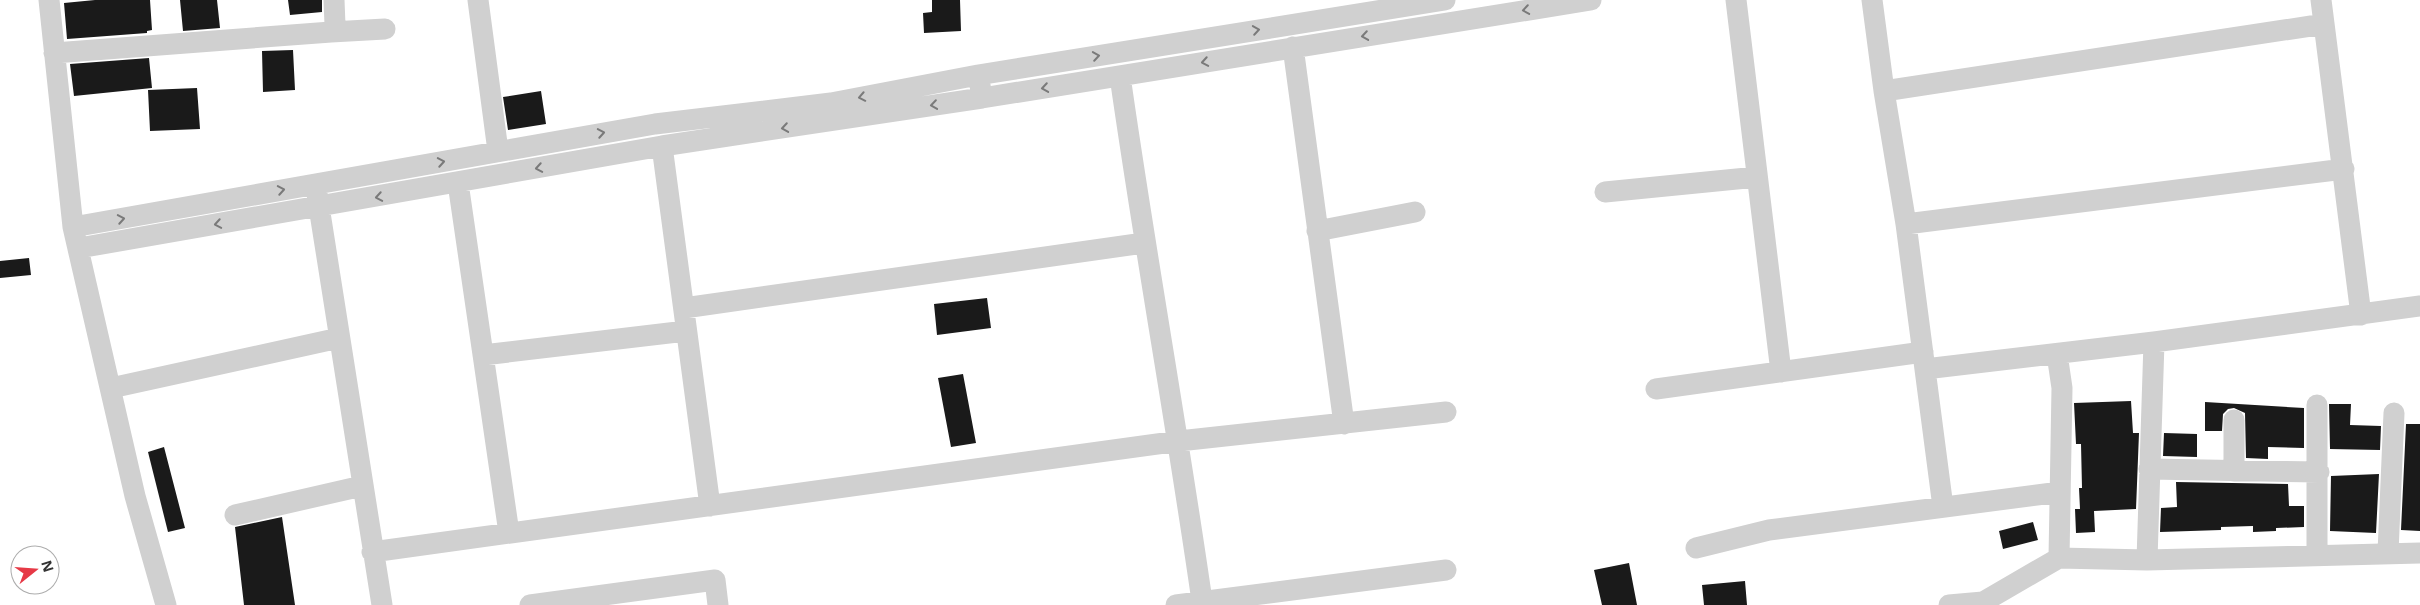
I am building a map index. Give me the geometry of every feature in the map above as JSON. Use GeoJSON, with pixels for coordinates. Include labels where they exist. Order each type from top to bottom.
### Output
{"type":"FeatureCollection","features":[{"type":"Feature","properties":{"kind":"street"},"geometry":{"type":"LineString","coordinates":[[49,0],[73,227],[135,496],[166,605]]}},
{"type":"Feature","properties":{"kind":"street"},"geometry":{"type":"LineString","coordinates":[[331,32],[335,25],[334,0]]}},
{"type":"Feature","properties":{"kind":"street"},"geometry":{"type":"LineString","coordinates":[[478,0],[498,152]]}},
{"type":"Feature","properties":{"kind":"street"},"geometry":{"type":"LineString","coordinates":[[79,248],[662,146],[832,112],[978,75],[1396,4],[1445,0]]}},
{"type":"Feature","properties":{"kind":"street"},"geometry":{"type":"LineString","coordinates":[[73,227],[655,124],[832,112],[982,98],[1591,0]]}},
{"type":"Feature","properties":{"kind":"street"},"geometry":{"type":"LineString","coordinates":[[1736,0],[1756,177],[1782,372]]}},
{"type":"Feature","properties":{"kind":"street"},"geometry":{"type":"LineString","coordinates":[[1872,0],[1884,92],[1906,224],[1943,507]]}},
{"type":"Feature","properties":{"kind":"street"},"geometry":{"type":"LineString","coordinates":[[2321,0],[2362,316]]}},
{"type":"Feature","properties":{"kind":"street"},"geometry":{"type":"LineString","coordinates":[[1884,92],[2324,24]]}},
{"type":"Feature","properties":{"kind":"street"},"geometry":{"type":"LineString","coordinates":[[54,53],[385,29]]}},
{"type":"Feature","properties":{"kind":"street"},"geometry":{"type":"LineString","coordinates":[[1292,47],[1344,424]]}},
{"type":"Feature","properties":{"kind":"street"},"geometry":{"type":"LineString","coordinates":[[978,75],[982,98]]}},
{"type":"Feature","properties":{"kind":"street"},"geometry":{"type":"LineString","coordinates":[[1120,76],[1144,243],[1179,441],[1202,601]]}},
{"type":"Feature","properties":{"kind":"street"},"geometry":{"type":"LineString","coordinates":[[662,146],[710,506]]}},
{"type":"Feature","properties":{"kind":"street"},"geometry":{"type":"LineString","coordinates":[[1906,224],[2344,169]]}},
{"type":"Feature","properties":{"kind":"street"},"geometry":{"type":"LineString","coordinates":[[1605,192],[1756,177]]}},
{"type":"Feature","properties":{"kind":"street"},"geometry":{"type":"LineString","coordinates":[[458,183],[509,533]]}},
{"type":"Feature","properties":{"kind":"street"},"geometry":{"type":"LineString","coordinates":[[316,184],[372,552],[382,605]]}},
{"type":"Feature","properties":{"kind":"street"},"geometry":{"type":"LineString","coordinates":[[1317,230],[1415,212]]}},
{"type":"Feature","properties":{"kind":"street"},"geometry":{"type":"LineString","coordinates":[[684,308],[1144,243]]}},
{"type":"Feature","properties":{"kind":"street"},"geometry":{"type":"LineString","coordinates":[[1656,389],[1782,372],[1924,361],[2057,354],[2362,316],[2420,306]]}},
{"type":"Feature","properties":{"kind":"street"},"geometry":{"type":"LineString","coordinates":[[483,355],[686,331]]}},
{"type":"Feature","properties":{"kind":"street"},"geometry":{"type":"LineString","coordinates":[[111,388],[339,338]]}},
{"type":"Feature","properties":{"kind":"street"},"geometry":{"type":"LineString","coordinates":[[2147,560],[2154,342]]}},
{"type":"Feature","properties":{"kind":"street"},"geometry":{"type":"LineString","coordinates":[[2057,354],[2062,388],[2059,558]]}},
{"type":"Feature","properties":{"kind":"street"},"geometry":{"type":"LineString","coordinates":[[2317,405],[2319,472],[2317,556]]}},
{"type":"Feature","properties":{"kind":"street"},"geometry":{"type":"LineString","coordinates":[[372,552],[1179,441],[1446,412]]}},
{"type":"Feature","properties":{"kind":"street"},"geometry":{"type":"LineString","coordinates":[[2388,554],[2394,413]]}},
{"type":"Feature","properties":{"kind":"street"},"geometry":{"type":"LineString","coordinates":[[2234,420],[2234,470]]}},
{"type":"Feature","properties":{"kind":"street"},"geometry":{"type":"LineString","coordinates":[[2149,469],[2319,472]]}},
{"type":"Feature","properties":{"kind":"street"},"geometry":{"type":"LineString","coordinates":[[235,515],[362,486]]}},
{"type":"Feature","properties":{"kind":"street"},"geometry":{"type":"LineString","coordinates":[[1696,548],[1769,530],[2060,492]]}},
{"type":"Feature","properties":{"kind":"street"},"geometry":{"type":"LineString","coordinates":[[1949,605],[1983,602],[2059,558],[2147,560],[2420,553]]}},
{"type":"Feature","properties":{"kind":"street"},"geometry":{"type":"LineString","coordinates":[[1176,605],[1446,570]]}},
{"type":"Feature","properties":{"kind":"street"},"geometry":{"type":"LineString","coordinates":[[530,605],[715,580],[718,605]]}},
{"type":"Feature","properties":{"kind":"building"},"geometry":{"type":"Polygon","coordinates":[[[95,0],[150,0],[152,30],[147,31],[147,33],[67,39],[64,3],[95,0]]]}},
{"type":"Feature","properties":{"kind":"building"},"geometry":{"type":"Polygon","coordinates":[[[180,0],[217,0],[220,28],[183,31],[180,0]]]}},
{"type":"Feature","properties":{"kind":"building"},"geometry":{"type":"Polygon","coordinates":[[[288,0],[322,0],[322,12],[290,15],[288,0]]]}},
{"type":"Feature","properties":{"kind":"building"},"geometry":{"type":"Polygon","coordinates":[[[932,0],[960,0],[961,31],[924,33],[923,13],[932,12],[932,0]]]}},
{"type":"Feature","properties":{"kind":"building"},"geometry":{"type":"Polygon","coordinates":[[[293,50],[295,90],[263,92],[262,51],[293,50]]]}},
{"type":"Feature","properties":{"kind":"building"},"geometry":{"type":"Polygon","coordinates":[[[149,58],[152,88],[74,96],[70,64],[149,58]]]}},
{"type":"Feature","properties":{"kind":"building"},"geometry":{"type":"Polygon","coordinates":[[[197,88],[200,129],[150,131],[148,90],[197,88]]]}},
{"type":"Feature","properties":{"kind":"building"},"geometry":{"type":"Polygon","coordinates":[[[541,91],[546,124],[508,130],[503,97],[541,91]]]}},
{"type":"Feature","properties":{"kind":"building"},"geometry":{"type":"Polygon","coordinates":[[[29,258],[31,275],[0,278],[0,261],[29,258]]]}},
{"type":"Feature","properties":{"kind":"building"},"geometry":{"type":"Polygon","coordinates":[[[987,298],[991,328],[937,335],[934,304],[987,298]]]}},
{"type":"Feature","properties":{"kind":"building"},"geometry":{"type":"Polygon","coordinates":[[[963,374],[976,443],[951,447],[938,378],[963,374]]]}},
{"type":"Feature","properties":{"kind":"building"},"geometry":{"type":"Polygon","coordinates":[[[2131,401],[2133,433],[2139,433],[2136,509],[2094,511],[2095,532],[2076,533],[2075,509],[2080,509],[2079,488],[2082,488],[2081,444],[2076,444],[2074,403],[2131,401]]]}},
{"type":"Feature","properties":{"kind":"building"},"geometry":{"type":"Polygon","coordinates":[[[2205,402],[2304,408],[2304,448],[2268,447],[2268,459],[2246,458],[2245,413],[2234,408],[2228,409],[2223,414],[2222,431],[2205,431],[2205,402]]]}},
{"type":"Feature","properties":{"kind":"building"},"geometry":{"type":"Polygon","coordinates":[[[2329,404],[2351,404],[2350,425],[2381,426],[2380,450],[2330,449],[2329,404]]]}},
{"type":"Feature","properties":{"kind":"building"},"geometry":{"type":"Polygon","coordinates":[[[2406,424],[2420,424],[2420,531],[2401,530],[2406,424]]]}},
{"type":"Feature","properties":{"kind":"building"},"geometry":{"type":"Polygon","coordinates":[[[2164,433],[2197,434],[2197,457],[2163,456],[2164,433]]]}},
{"type":"Feature","properties":{"kind":"building"},"geometry":{"type":"Polygon","coordinates":[[[164,447],[185,528],[168,532],[148,452],[164,447]]]}},
{"type":"Feature","properties":{"kind":"building"},"geometry":{"type":"Polygon","coordinates":[[[2379,474],[2376,533],[2330,531],[2331,476],[2379,474]]]}},
{"type":"Feature","properties":{"kind":"building"},"geometry":{"type":"Polygon","coordinates":[[[2176,482],[2288,484],[2289,506],[2304,506],[2304,527],[2276,528],[2276,531],[2253,532],[2253,526],[2221,527],[2221,530],[2160,532],[2161,508],[2177,507],[2176,482]]]}},
{"type":"Feature","properties":{"kind":"building"},"geometry":{"type":"Polygon","coordinates":[[[282,517],[295,605],[244,605],[235,527],[282,517]]]}},
{"type":"Feature","properties":{"kind":"building"},"geometry":{"type":"Polygon","coordinates":[[[2033,522],[2038,540],[2003,549],[1999,531],[2033,522]]]}},
{"type":"Feature","properties":{"kind":"building"},"geometry":{"type":"Polygon","coordinates":[[[1629,563],[1637,605],[1602,605],[1594,570],[1629,563]]]}},
{"type":"Feature","properties":{"kind":"building"},"geometry":{"type":"Polygon","coordinates":[[[1745,581],[1747,605],[1704,605],[1702,585],[1745,581]]]}}]}
